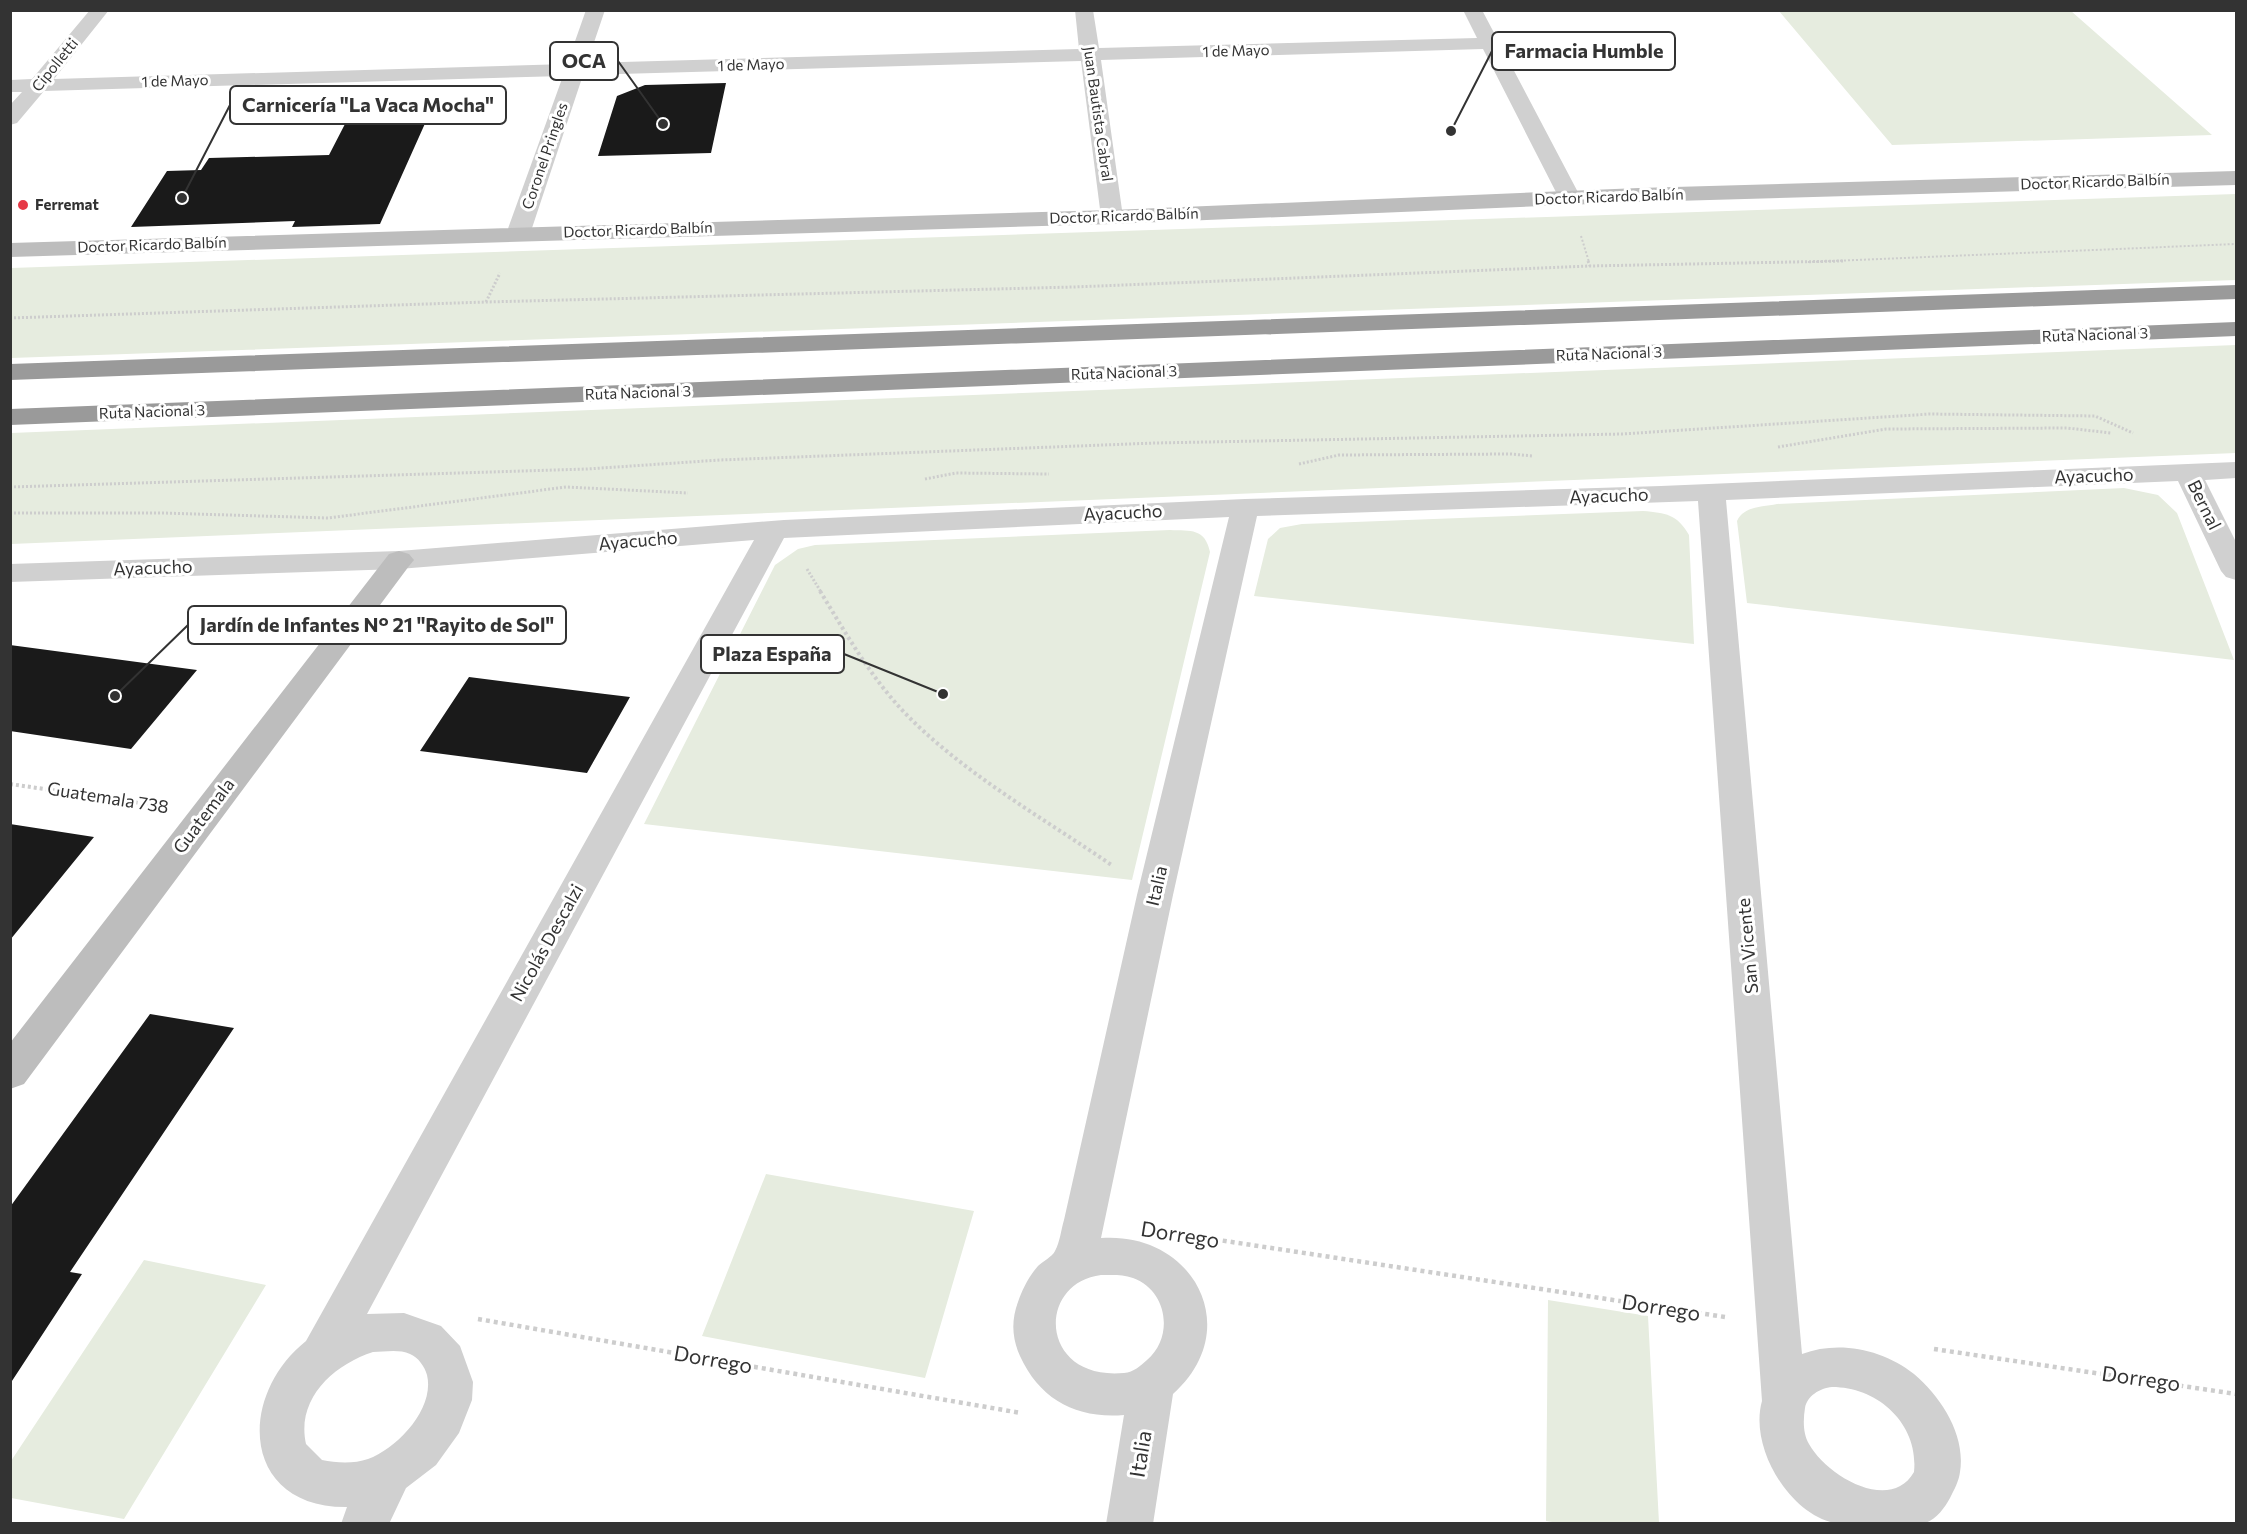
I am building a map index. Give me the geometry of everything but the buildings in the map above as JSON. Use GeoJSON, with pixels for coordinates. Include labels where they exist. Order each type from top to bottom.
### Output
{"type":"FeatureCollection","features":[{"type":"Feature","properties":{"kind":"highway"},"geometry":{"type":"LineString","coordinates":[[10,372],[2236,292]]}},
{"type":"Feature","properties":{"kind":"highway","name":"Ruta Nacional 3"},"geometry":{"type":"LineString","coordinates":[[10,417],[2236,329]]}},
{"type":"Feature","properties":{"kind":"street","name":"Cipolletti"},"geometry":{"type":"LineString","coordinates":[[10,119],[100,10]]}},
{"type":"Feature","properties":{"kind":"street","name":"Coronel Pringles"},"geometry":{"type":"LineString","coordinates":[[518,234],[596,10]]}},
{"type":"Feature","properties":{"kind":"street","name":"Juan Bautista Cabral"},"geometry":{"type":"LineString","coordinates":[[1084,10],[1112,218]]}},
{"type":"Feature","properties":{"kind":"street"},"geometry":{"type":"LineString","coordinates":[[1472,10],[1570,198]]}},
{"type":"Feature","properties":{"kind":"street","name":"1 de Mayo"},"geometry":{"type":"LineString","coordinates":[[10,86],[1491,43]]}},
{"type":"Feature","properties":{"kind":"street","name":"Doctor Ricardo Balbín"},"geometry":{"type":"LineString","coordinates":[[10,250],[1112,218],[1570,198],[2236,178]]}},
{"type":"Feature","properties":{"kind":"street","name":"Ayacucho"},"geometry":{"type":"LineString","coordinates":[[10,573],[399,560],[779,530],[1245,507],[1710,492],[2236,470]]}},
{"type":"Feature","properties":{"kind":"street","name":"Bernal"},"geometry":{"type":"LineString","coordinates":[[2188,472],[2236,571]]}},
{"type":"Feature","properties":{"kind":"street","name":"San Vicente"},"geometry":{"type":"LineString","coordinates":[[1710,492],[1784,1400]]}},
{"type":"Feature","properties":{"kind":"street","name":"Italia"},"geometry":{"type":"LineString","coordinates":[[1071,1264],[1085,1220],[1155,895],[1245,507]]}},
{"type":"Feature","properties":{"kind":"street","name":"Nicolás Descalzi"},"geometry":{"type":"LineString","coordinates":[[321,1356],[779,530]]}},
{"type":"Feature","properties":{"kind":"street","name":"Guatemala"},"geometry":{"type":"LineString","coordinates":[[10,1073],[399,560]]}},
{"type":"Feature","properties":{"kind":"street","name":"Italia"},"geometry":{"type":"LineString","coordinates":[[1120,1256],[1144,1263],[1164,1275],[1179,1294],[1187,1316],[1186,1338],[1178,1361],[1161,1379],[1152,1384],[1139,1391],[1113,1396],[1088,1394],[1065,1383],[1047,1366],[1037,1345],[1034,1322],[1039,1299],[1053,1280],[1071,1264],[1095,1257],[1120,1256]]}},
{"type":"Feature","properties":{"kind":"street","name":"Nicolás Descalzi"},"geometry":{"type":"LineString","coordinates":[[373,1332],[390,1332],[422,1338],[440,1352],[450,1372],[449,1397],[441,1423],[424,1446],[400,1467],[390,1472],[373,1480],[344,1485],[318,1482],[296,1471],[284,1451],[280,1428],[286,1402],[300,1377],[321,1356],[345,1341],[373,1332]]}},
{"type":"Feature","properties":{"kind":"street","name":"San Vicente"},"geometry":{"type":"LineString","coordinates":[[1822,1368],[1855,1369],[1872,1373],[1896,1386],[1917,1405],[1932,1428],[1940,1451],[1939,1475],[1912,1515],[1886,1514],[1860,1509],[1833,1500],[1810,1481],[1791,1458],[1782,1434],[1781,1412],[1788,1391],[1802,1377],[1822,1368]]}},
{"type":"Feature","properties":{"kind":"street","name":"Italia"},"geometry":{"type":"LineString","coordinates":[[1129,1524],[1152,1384]]}},
{"type":"Feature","properties":{"kind":"street","name":"Nicolás Descalzi"},"geometry":{"type":"LineString","coordinates":[[364,1524],[390,1472]]}},
{"type":"Feature","properties":{"kind":"path"},"geometry":{"type":"LineString","coordinates":[[10,318],[486,302],[1074,287],[1590,266],[1767,264],[2236,244]]}},
{"type":"Feature","properties":{"kind":"path"},"geometry":{"type":"LineString","coordinates":[[10,487],[587,469],[720,460],[1155,443],[1622,434],[1930,414],[2095,416],[2170,449],[2188,472]]}},
{"type":"Feature","properties":{"kind":"path"},"geometry":{"type":"LineString","coordinates":[[779,530],[857,652],[902,710],[946,752],[1155,895]]}},
{"type":"Feature","properties":{"kind":"path","name":"Guatemala 738"},"geometry":{"type":"LineString","coordinates":[[10,784],[205,813]]}},
{"type":"Feature","properties":{"kind":"path","name":"Dorrego"},"geometry":{"type":"LineString","coordinates":[[1191,1236],[1779,1326]]}},
{"type":"Feature","properties":{"kind":"path","name":"Dorrego"},"geometry":{"type":"LineString","coordinates":[[471,1318],[1026,1414]]}},
{"type":"Feature","properties":{"kind":"path","name":"Dorrego"},"geometry":{"type":"LineString","coordinates":[[1931,1348],[2236,1394]]}},
{"type":"Feature","properties":{"kind":"shaded area"},"geometry":{"type":"Polygon","coordinates":[[[1779,11],[2071,11],[2212,135],[1892,145],[1779,11]]]}},
{"type":"Feature","properties":{"kind":"shaded area"},"geometry":{"type":"Polygon","coordinates":[[[2236,194],[2236,280],[11,358],[11,268],[2236,194]]]}},
{"type":"Feature","properties":{"kind":"shaded area"},"geometry":{"type":"Polygon","coordinates":[[[2236,345],[2236,453],[11,544],[11,433],[2236,345]]]}},
{"type":"Feature","properties":{"kind":"shaded area"},"geometry":{"type":"Polygon","coordinates":[[[2124,488],[2158,495],[2177,513],[2234,660],[1747,603],[1737,521],[1744,512],[1754,508],[1777,504],[2124,488]]]}},
{"type":"Feature","properties":{"kind":"shaded area"},"geometry":{"type":"Polygon","coordinates":[[[1643,511],[1670,516],[1685,528],[1689,535],[1694,644],[1254,596],[1268,539],[1280,528],[1302,524],[1643,511]]]}},
{"type":"Feature","properties":{"kind":"shaded area"},"geometry":{"type":"Polygon","coordinates":[[[1170,530],[1196,532],[1205,539],[1210,552],[1132,880],[644,824],[775,565],[798,549],[815,545],[1170,530]]]}},
{"type":"Feature","properties":{"kind":"shaded area"},"geometry":{"type":"Polygon","coordinates":[[[766,1174],[974,1211],[925,1378],[702,1336],[766,1174]]]}},
{"type":"Feature","properties":{"kind":"shaded area"},"geometry":{"type":"Polygon","coordinates":[[[144,1260],[266,1285],[124,1519],[11,1498],[11,1461],[144,1260]]]}},
{"type":"Feature","properties":{"kind":"shaded area"},"geometry":{"type":"Polygon","coordinates":[[[1548,1300],[1648,1316],[1659,1523],[1565,1524],[1546,1521],[1548,1300]]]}},
{"type":"Feature","properties":{"kind":"place","name":"OCA"},"geometry":{"type":"Point","coordinates":[663,124]}},
{"type":"Feature","properties":{"kind":"place","name":"Farmacia Humble"},"geometry":{"type":"Point","coordinates":[1451,131]}},
{"type":"Feature","properties":{"kind":"place","name":"Carnicería \"La Vaca Mocha\""},"geometry":{"type":"Point","coordinates":[182,198]}},
{"type":"Feature","properties":{"kind":"place","name":"Ferremat"},"geometry":{"type":"Point","coordinates":[23,205]}},
{"type":"Feature","properties":{"kind":"place","name":"Plaza España"},"geometry":{"type":"Point","coordinates":[943,694]}},
{"type":"Feature","properties":{"kind":"place","name":"Jardín de Infantes N° 21 \"Rayito de Sol\""},"geometry":{"type":"Point","coordinates":[115,696]}}]}
